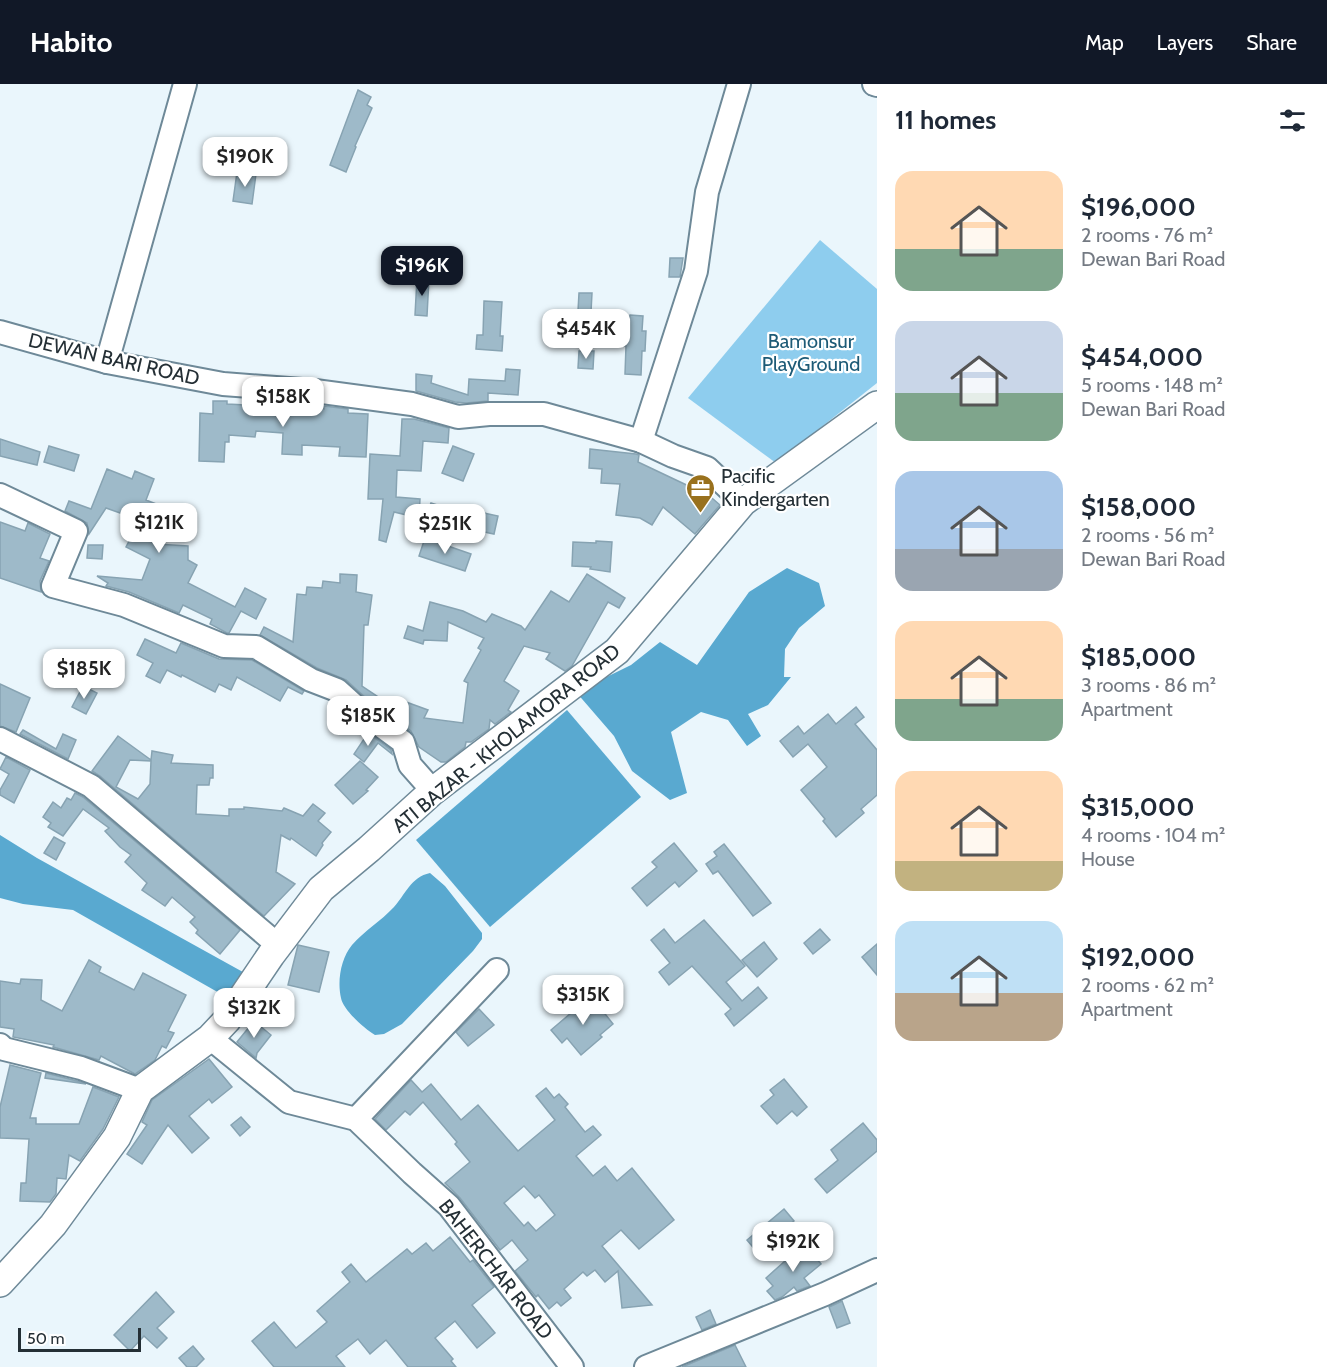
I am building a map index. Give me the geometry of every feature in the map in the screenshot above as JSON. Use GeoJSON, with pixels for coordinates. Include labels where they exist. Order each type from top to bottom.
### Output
{"type":"FeatureCollection","features":[{"type":"Feature","properties":{"kind":"main road","name":"ATI BAZAR - KHOLAMORA ROAD"},"geometry":{"type":"LineString","coordinates":[[218,1029],[321,889],[433,791],[617,651],[743,502],[877,405]]}},
{"type":"Feature","properties":{"kind":"main road"},"geometry":{"type":"LineString","coordinates":[[0,1283],[53,1225],[117,1137],[140,1090],[218,1029]]}},
{"type":"Feature","properties":{"kind":"street"},"geometry":{"type":"LineString","coordinates":[[107,362],[185,84]]}},
{"type":"Feature","properties":{"kind":"street"},"geometry":{"type":"LineString","coordinates":[[641,441],[696,272],[707,192],[739,84]]}},
{"type":"Feature","properties":{"kind":"street","name":"DEWAN BARI ROAD"},"geometry":{"type":"LineString","coordinates":[[0,332],[107,362],[223,384],[412,404],[458,417],[489,414],[544,414],[641,441],[707,468],[743,502]]}},
{"type":"Feature","properties":{"kind":"street"},"geometry":{"type":"LineString","coordinates":[[0,495],[76,531],[53,586],[124,605],[224,646],[256,647],[311,680],[337,690],[378,725],[403,742],[410,765],[433,791]]}},
{"type":"Feature","properties":{"kind":"street"},"geometry":{"type":"LineString","coordinates":[[0,739],[91,786],[275,951]]}},
{"type":"Feature","properties":{"kind":"street"},"geometry":{"type":"LineString","coordinates":[[356,1119],[497,970]]}},
{"type":"Feature","properties":{"kind":"street","name":"BAHERCHAR ROAD"},"geometry":{"type":"LineString","coordinates":[[218,1029],[289,1102],[356,1119],[449,1206],[572,1367]]}},
{"type":"Feature","properties":{"kind":"street"},"geometry":{"type":"LineString","coordinates":[[0,1045],[4,1049],[81,1068],[140,1090]]}},
{"type":"Feature","properties":{"kind":"street"},"geometry":{"type":"LineString","coordinates":[[646,1367],[825,1294],[877,1270]]}},
{"type":"Feature","properties":{"kind":"green space","name":"Bamonsur PlayGround"},"geometry":{"type":"Polygon","coordinates":[[[820,240],[877,289],[877,383],[776,463],[688,398],[820,240]]]}},
{"type":"Feature","properties":{"kind":"shaded area"},"geometry":{"type":"Polygon","coordinates":[[[787,568],[819,583],[825,606],[799,628],[785,649],[784,677],[791,677],[768,705],[748,714],[761,736],[747,746],[728,720],[701,712],[671,732],[687,793],[670,800],[632,771],[614,736],[576,692],[631,665],[660,642],[697,665],[749,592],[787,568]]]}},
{"type":"Feature","properties":{"kind":"shaded area"},"geometry":{"type":"Polygon","coordinates":[[[567,710],[641,797],[490,927],[416,840],[567,710]]]}},
{"type":"Feature","properties":{"kind":"shaded area"},"geometry":{"type":"Polygon","coordinates":[[[0,835],[37,858],[268,986],[251,1011],[73,910],[23,904],[0,898],[0,835]]]}},
{"type":"Feature","properties":{"kind":"shaded area"},"geometry":{"type":"Polygon","coordinates":[[[430,873],[445,886],[482,933],[482,939],[402,1024],[384,1034],[375,1035],[355,1019],[343,1003],[339,984],[343,963],[348,950],[394,907],[413,882],[430,873]]]}},
{"type":"Feature","properties":{"kind":"building"},"geometry":{"type":"Polygon","coordinates":[[[358,90],[371,97],[367,105],[372,108],[346,172],[330,165],[358,90]]]}},
{"type":"Feature","properties":{"kind":"building"},"geometry":{"type":"Polygon","coordinates":[[[237,172],[256,174],[252,204],[233,201],[237,172]]]}},
{"type":"Feature","properties":{"kind":"building"},"geometry":{"type":"Polygon","coordinates":[[[670,258],[683,258],[680,277],[669,277],[670,258]]]}},
{"type":"Feature","properties":{"kind":"building"},"geometry":{"type":"Polygon","coordinates":[[[417,278],[429,278],[427,316],[415,315],[417,278]]]}},
{"type":"Feature","properties":{"kind":"building"},"geometry":{"type":"Polygon","coordinates":[[[579,293],[592,293],[591,312],[578,311],[579,293]]]}},
{"type":"Feature","properties":{"kind":"building"},"geometry":{"type":"Polygon","coordinates":[[[484,301],[502,302],[500,336],[503,336],[502,351],[476,349],[477,335],[483,335],[484,301]]]}},
{"type":"Feature","properties":{"kind":"building"},"geometry":{"type":"Polygon","coordinates":[[[630,315],[643,316],[642,331],[646,331],[641,375],[625,374],[626,346],[596,344],[597,329],[616,330],[617,319],[629,320],[630,315]]]}},
{"type":"Feature","properties":{"kind":"building"},"geometry":{"type":"Polygon","coordinates":[[[579,351],[594,351],[593,369],[578,368],[579,351]]]}},
{"type":"Feature","properties":{"kind":"building"},"geometry":{"type":"Polygon","coordinates":[[[506,369],[520,370],[518,395],[488,393],[488,401],[466,403],[416,391],[416,374],[432,376],[431,383],[468,395],[469,379],[505,381],[506,369]]]}},
{"type":"Feature","properties":{"kind":"building"},"geometry":{"type":"Polygon","coordinates":[[[213,401],[267,406],[267,401],[289,403],[289,407],[324,409],[324,406],[348,409],[348,413],[368,414],[366,457],[339,456],[340,447],[302,445],[302,455],[282,454],[283,433],[256,431],[255,437],[229,435],[229,442],[225,442],[224,462],[199,461],[200,413],[213,414],[213,401]]]}},
{"type":"Feature","properties":{"kind":"building"},"geometry":{"type":"Polygon","coordinates":[[[402,419],[414,419],[449,428],[448,443],[423,441],[421,471],[397,470],[396,497],[420,499],[419,518],[394,512],[386,542],[379,540],[383,499],[368,499],[370,454],[400,456],[402,419]]]}},
{"type":"Feature","properties":{"kind":"building"},"geometry":{"type":"Polygon","coordinates":[[[0,439],[40,452],[37,465],[0,456],[0,439]]]}},
{"type":"Feature","properties":{"kind":"building"},"geometry":{"type":"Polygon","coordinates":[[[49,446],[79,455],[74,471],[44,462],[49,446]]]}},
{"type":"Feature","properties":{"kind":"building"},"geometry":{"type":"Polygon","coordinates":[[[453,446],[474,454],[463,481],[442,473],[453,446]]]}},
{"type":"Feature","properties":{"kind":"building"},"geometry":{"type":"Polygon","coordinates":[[[590,449],[639,455],[638,462],[695,489],[698,486],[720,505],[695,534],[663,507],[652,525],[640,518],[616,515],[620,484],[601,483],[602,469],[589,468],[590,449]]]}},
{"type":"Feature","properties":{"kind":"building"},"geometry":{"type":"Polygon","coordinates":[[[107,469],[132,479],[135,471],[154,479],[146,500],[169,509],[156,544],[188,546],[188,560],[197,565],[188,583],[235,607],[245,588],[266,599],[256,619],[241,611],[227,633],[210,624],[212,619],[183,605],[179,613],[129,592],[106,586],[108,583],[97,576],[142,580],[150,559],[126,547],[140,520],[106,508],[89,534],[87,523],[65,511],[69,501],[91,509],[107,469]]]}},
{"type":"Feature","properties":{"kind":"building"},"geometry":{"type":"Polygon","coordinates":[[[431,503],[453,510],[452,512],[476,525],[479,512],[498,516],[494,534],[424,519],[431,503]]]}},
{"type":"Feature","properties":{"kind":"building"},"geometry":{"type":"Polygon","coordinates":[[[0,522],[25,531],[28,523],[50,534],[40,558],[49,561],[40,581],[41,592],[0,578],[0,522]]]}},
{"type":"Feature","properties":{"kind":"building"},"geometry":{"type":"Polygon","coordinates":[[[425,538],[471,554],[465,571],[419,556],[425,538]]]}},
{"type":"Feature","properties":{"kind":"building"},"geometry":{"type":"Polygon","coordinates":[[[596,541],[612,542],[610,572],[590,569],[591,567],[572,566],[573,542],[596,543],[596,541]]]}},
{"type":"Feature","properties":{"kind":"building"},"geometry":{"type":"Polygon","coordinates":[[[88,545],[103,545],[102,559],[87,558],[88,545]]]}},
{"type":"Feature","properties":{"kind":"building"},"geometry":{"type":"Polygon","coordinates":[[[340,574],[357,575],[356,592],[372,595],[368,625],[364,625],[362,686],[395,708],[398,699],[428,710],[424,718],[463,723],[468,683],[464,681],[481,650],[478,648],[484,638],[448,622],[447,641],[424,640],[423,644],[404,638],[408,626],[423,631],[430,602],[463,611],[486,622],[492,614],[521,626],[525,630],[551,591],[569,602],[587,574],[625,598],[619,608],[608,602],[572,666],[565,671],[546,659],[550,653],[524,646],[504,681],[519,691],[508,710],[511,712],[495,724],[490,720],[489,729],[471,742],[466,742],[465,747],[446,762],[441,762],[419,747],[411,731],[367,699],[346,680],[317,668],[260,635],[264,627],[293,642],[297,594],[306,595],[307,587],[322,588],[323,581],[340,583],[340,574]]]}},
{"type":"Feature","properties":{"kind":"building"},"geometry":{"type":"Polygon","coordinates":[[[145,639],[176,653],[181,643],[219,659],[252,660],[304,691],[302,694],[288,687],[280,701],[237,677],[231,690],[219,684],[215,692],[167,670],[160,683],[146,676],[153,663],[137,655],[145,639]]]}},
{"type":"Feature","properties":{"kind":"building"},"geometry":{"type":"Polygon","coordinates":[[[0,684],[30,698],[16,732],[0,726],[0,684]]]}},
{"type":"Feature","properties":{"kind":"building"},"geometry":{"type":"Polygon","coordinates":[[[83,686],[97,693],[86,714],[72,707],[83,686]]]}},
{"type":"Feature","properties":{"kind":"building"},"geometry":{"type":"Polygon","coordinates":[[[856,707],[864,717],[855,724],[877,750],[877,795],[861,809],[864,813],[836,837],[823,821],[825,819],[801,790],[827,767],[808,744],[793,757],[780,741],[798,726],[804,734],[828,714],[836,724],[856,707]]]}},
{"type":"Feature","properties":{"kind":"building"},"geometry":{"type":"Polygon","coordinates":[[[23,730],[56,749],[63,734],[76,740],[68,759],[20,734],[23,730]]]}},
{"type":"Feature","properties":{"kind":"building"},"geometry":{"type":"Polygon","coordinates":[[[368,733],[391,750],[392,754],[378,743],[364,762],[354,754],[368,733]]]}},
{"type":"Feature","properties":{"kind":"building"},"geometry":{"type":"Polygon","coordinates":[[[118,736],[151,760],[152,751],[173,755],[171,763],[213,765],[213,778],[210,778],[209,785],[197,785],[196,814],[229,816],[229,809],[244,809],[244,807],[282,811],[284,808],[303,816],[313,804],[325,813],[318,821],[331,832],[322,843],[316,856],[291,838],[290,840],[281,835],[276,872],[295,884],[264,916],[92,771],[118,736]],[[130,760],[116,787],[138,799],[150,784],[151,761],[130,760]]]}},
{"type":"Feature","properties":{"kind":"building"},"geometry":{"type":"Polygon","coordinates":[[[6,757],[30,770],[14,803],[0,795],[0,790],[9,774],[0,769],[6,757]]]}},
{"type":"Feature","properties":{"kind":"building"},"geometry":{"type":"Polygon","coordinates":[[[360,761],[378,777],[366,790],[368,791],[353,804],[335,785],[360,761]]]}},
{"type":"Feature","properties":{"kind":"building"},"geometry":{"type":"Polygon","coordinates":[[[75,793],[83,797],[240,930],[220,954],[196,933],[198,930],[190,922],[195,917],[172,897],[165,906],[142,890],[147,883],[125,862],[131,855],[105,831],[109,828],[83,809],[63,836],[48,827],[51,823],[43,817],[53,802],[61,808],[67,798],[71,800],[75,793]]]}},
{"type":"Feature","properties":{"kind":"building"},"geometry":{"type":"Polygon","coordinates":[[[54,837],[65,843],[56,860],[44,853],[54,837]]]}},
{"type":"Feature","properties":{"kind":"building"},"geometry":{"type":"Polygon","coordinates":[[[674,843],[697,871],[679,887],[675,882],[647,906],[632,888],[657,867],[652,862],[674,843]]]}},
{"type":"Feature","properties":{"kind":"building"},"geometry":{"type":"Polygon","coordinates":[[[724,844],[771,903],[753,916],[718,871],[713,874],[706,864],[717,856],[714,852],[724,844]]]}},
{"type":"Feature","properties":{"kind":"building"},"geometry":{"type":"Polygon","coordinates":[[[704,920],[745,966],[726,982],[742,1001],[758,987],[767,998],[734,1026],[725,1014],[731,1009],[692,966],[669,985],[659,972],[670,963],[651,940],[664,929],[675,943],[704,920]]]}},
{"type":"Feature","properties":{"kind":"building"},"geometry":{"type":"Polygon","coordinates":[[[820,929],[830,940],[813,954],[804,943],[820,929]]]}},
{"type":"Feature","properties":{"kind":"building"},"geometry":{"type":"Polygon","coordinates":[[[764,942],[777,959],[757,977],[742,960],[764,942]]]}},
{"type":"Feature","properties":{"kind":"building"},"geometry":{"type":"Polygon","coordinates":[[[877,944],[877,975],[862,957],[877,944]]]}},
{"type":"Feature","properties":{"kind":"building"},"geometry":{"type":"Polygon","coordinates":[[[298,945],[329,952],[319,992],[288,985],[298,945]]]}},
{"type":"Feature","properties":{"kind":"building"},"geometry":{"type":"Polygon","coordinates":[[[89,960],[101,967],[99,972],[134,990],[143,973],[186,995],[168,1031],[174,1033],[166,1048],[162,1046],[155,1060],[135,1074],[101,1056],[99,1060],[53,1047],[54,1045],[13,1037],[14,1029],[0,1027],[0,981],[20,984],[21,979],[42,980],[41,1000],[62,1011],[89,960]]]}},
{"type":"Feature","properties":{"kind":"building"},"geometry":{"type":"Polygon","coordinates":[[[591,996],[613,1024],[581,1055],[567,1038],[562,1043],[551,1030],[591,996]]]}},
{"type":"Feature","properties":{"kind":"building"},"geometry":{"type":"Polygon","coordinates":[[[479,1009],[494,1025],[468,1046],[456,1032],[479,1009]]]}},
{"type":"Feature","properties":{"kind":"building"},"geometry":{"type":"Polygon","coordinates":[[[254,1021],[271,1035],[257,1053],[256,1058],[237,1042],[254,1021]]]}},
{"type":"Feature","properties":{"kind":"building"},"geometry":{"type":"Polygon","coordinates":[[[209,1059],[232,1087],[212,1103],[209,1099],[189,1116],[209,1138],[192,1153],[168,1125],[142,1164],[127,1154],[147,1125],[142,1122],[152,1100],[209,1059]]]}},
{"type":"Feature","properties":{"kind":"building"},"geometry":{"type":"Polygon","coordinates":[[[10,1065],[41,1073],[30,1118],[36,1118],[36,1124],[79,1124],[93,1087],[119,1097],[103,1129],[80,1161],[69,1155],[66,1179],[57,1178],[56,1194],[50,1202],[20,1201],[21,1183],[26,1183],[29,1139],[0,1138],[0,1107],[10,1065]]]}},
{"type":"Feature","properties":{"kind":"building"},"geometry":{"type":"Polygon","coordinates":[[[46,1073],[77,1081],[86,1084],[45,1078],[46,1073]]]}},
{"type":"Feature","properties":{"kind":"building"},"geometry":{"type":"Polygon","coordinates":[[[784,1079],[807,1107],[797,1116],[792,1111],[777,1124],[761,1106],[774,1095],[770,1090],[784,1079]]]}},
{"type":"Feature","properties":{"kind":"building"},"geometry":{"type":"Polygon","coordinates":[[[411,1080],[422,1092],[431,1084],[461,1120],[478,1105],[518,1151],[555,1120],[536,1096],[546,1088],[554,1098],[559,1094],[568,1104],[565,1107],[585,1132],[593,1126],[601,1135],[576,1156],[593,1176],[605,1166],[617,1181],[632,1168],[674,1220],[639,1249],[621,1230],[602,1246],[652,1305],[622,1308],[618,1271],[605,1282],[595,1270],[587,1276],[583,1272],[564,1289],[571,1298],[561,1306],[557,1302],[549,1309],[515,1271],[528,1260],[512,1240],[500,1250],[460,1198],[445,1183],[470,1162],[455,1144],[457,1142],[423,1102],[410,1115],[405,1111],[386,1130],[375,1119],[411,1080]],[[524,1186],[504,1203],[524,1226],[528,1222],[536,1231],[555,1215],[539,1195],[535,1198],[524,1186]]]}},
{"type":"Feature","properties":{"kind":"building"},"geometry":{"type":"Polygon","coordinates":[[[241,1117],[250,1127],[240,1136],[231,1125],[241,1117]]]}},
{"type":"Feature","properties":{"kind":"building"},"geometry":{"type":"Polygon","coordinates":[[[863,1123],[877,1140],[877,1151],[827,1193],[815,1179],[838,1160],[831,1150],[863,1123]]]}},
{"type":"Feature","properties":{"kind":"building"},"geometry":{"type":"Polygon","coordinates":[[[784,1209],[794,1221],[757,1252],[747,1240],[784,1209]]]}},
{"type":"Feature","properties":{"kind":"building"},"geometry":{"type":"Polygon","coordinates":[[[450,1237],[470,1262],[473,1260],[494,1287],[472,1305],[495,1333],[477,1348],[455,1321],[435,1338],[453,1359],[451,1361],[456,1367],[408,1367],[386,1340],[370,1354],[358,1339],[336,1356],[345,1367],[274,1367],[252,1341],[274,1322],[296,1348],[327,1322],[317,1311],[350,1282],[342,1272],[351,1264],[366,1282],[407,1249],[412,1254],[426,1243],[433,1251],[450,1237]]]}},
{"type":"Feature","properties":{"kind":"building"},"geometry":{"type":"Polygon","coordinates":[[[804,1244],[821,1264],[804,1278],[810,1286],[797,1291],[794,1287],[775,1300],[767,1291],[773,1286],[766,1278],[804,1244]]]}},
{"type":"Feature","properties":{"kind":"building"},"geometry":{"type":"Polygon","coordinates":[[[156,1292],[174,1312],[157,1328],[167,1338],[157,1348],[144,1336],[130,1351],[114,1335],[156,1292]]]}},
{"type":"Feature","properties":{"kind":"building"},"geometry":{"type":"Polygon","coordinates":[[[842,1301],[850,1323],[837,1328],[829,1307],[842,1301]]]}},
{"type":"Feature","properties":{"kind":"building"},"geometry":{"type":"Polygon","coordinates":[[[710,1310],[716,1324],[702,1330],[696,1317],[710,1310]]]}},
{"type":"Feature","properties":{"kind":"building"},"geometry":{"type":"Polygon","coordinates":[[[735,1345],[746,1367],[682,1367],[735,1345]]]}},
{"type":"Feature","properties":{"kind":"building"},"geometry":{"type":"Polygon","coordinates":[[[193,1346],[204,1359],[196,1367],[187,1367],[179,1358],[193,1346]]]}},
{"type":"Feature","properties":{"kind":"place","name":"Pacific Kindergarten"},"geometry":{"type":"Point","coordinates":[700,514]}}]}
